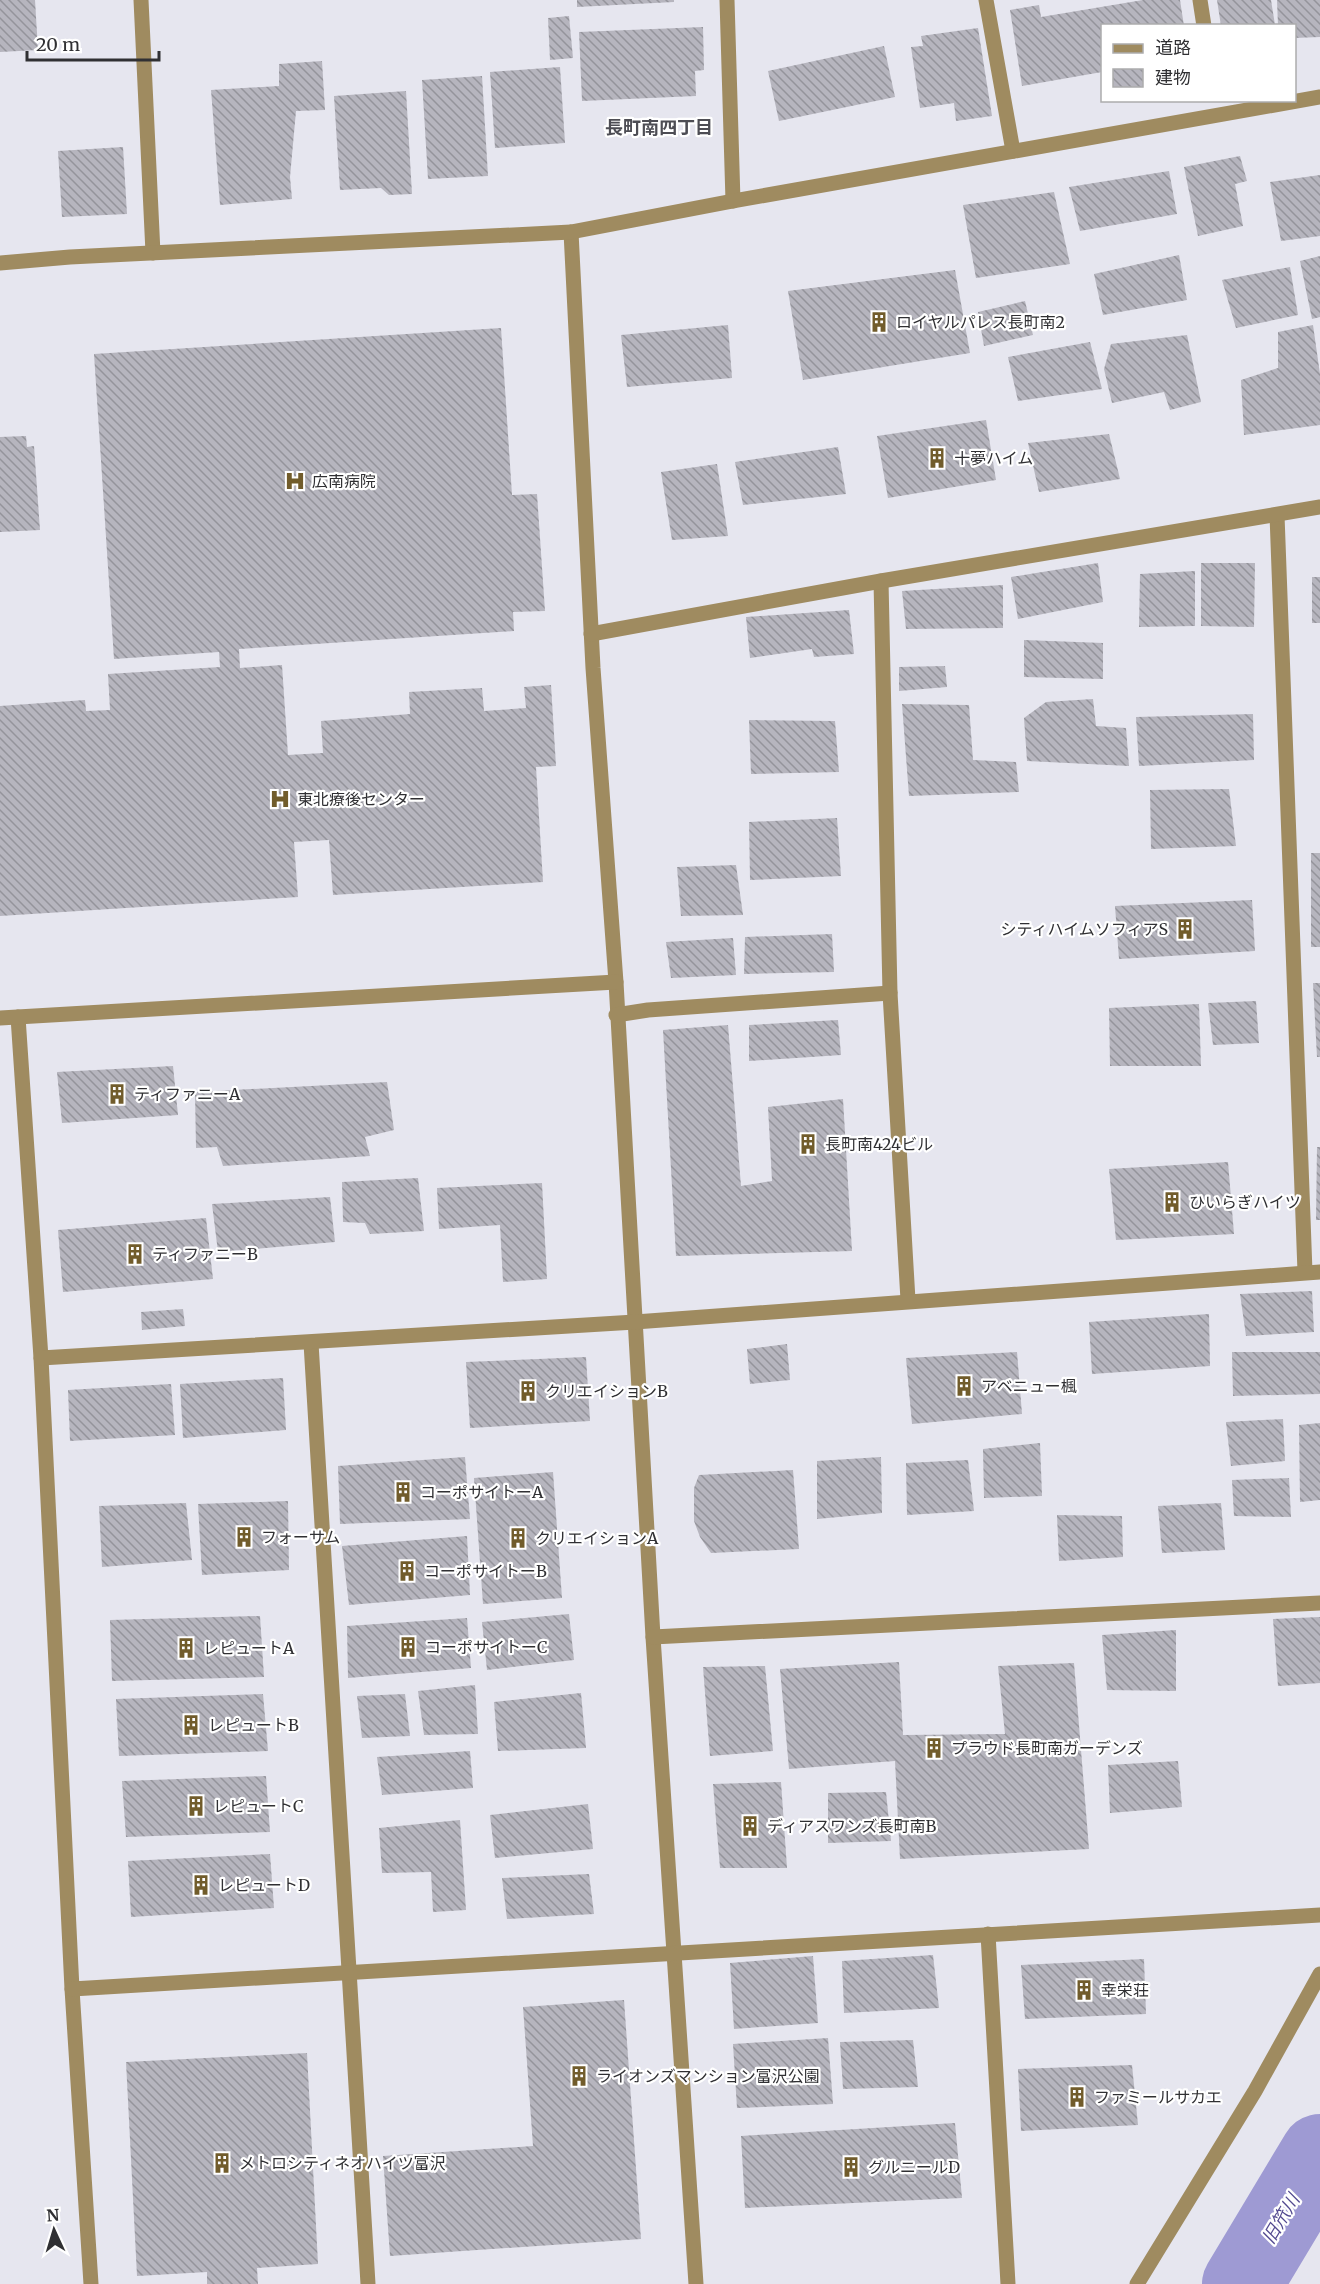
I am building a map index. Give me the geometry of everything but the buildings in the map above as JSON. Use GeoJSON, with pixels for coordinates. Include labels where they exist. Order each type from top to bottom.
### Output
{"type":"FeatureCollection","features":[{"type":"Feature","properties":{"kind":"street"},"geometry":{"type":"LineString","coordinates":[[141,0],[153,253]]}},
{"type":"Feature","properties":{"kind":"street"},"geometry":{"type":"LineString","coordinates":[[727,0],[733,201]]}},
{"type":"Feature","properties":{"kind":"street"},"geometry":{"type":"LineString","coordinates":[[986,0],[1013,151]]}},
{"type":"Feature","properties":{"kind":"street"},"geometry":{"type":"LineString","coordinates":[[1200,0],[1204,24]]}},
{"type":"Feature","properties":{"kind":"street"},"geometry":{"type":"LineString","coordinates":[[1296,99],[1320,97]]}},
{"type":"Feature","properties":{"kind":"street"},"geometry":{"type":"LineString","coordinates":[[0,263],[571,232],[1013,151],[1219,107],[1270,102]]}},
{"type":"Feature","properties":{"kind":"street"},"geometry":{"type":"LineString","coordinates":[[571,232],[591,634],[615,982],[653,1637],[696,2284]]}},
{"type":"Feature","properties":{"kind":"street"},"geometry":{"type":"LineString","coordinates":[[591,634],[881,581],[1320,507]]}},
{"type":"Feature","properties":{"kind":"street"},"geometry":{"type":"LineString","coordinates":[[41,1358],[635,1322],[908,1300],[1312,1272],[1276,516]]}},
{"type":"Feature","properties":{"kind":"street"},"geometry":{"type":"LineString","coordinates":[[881,581],[890,993],[908,1300]]}},
{"type":"Feature","properties":{"kind":"street"},"geometry":{"type":"LineString","coordinates":[[0,1018],[615,982]]}},
{"type":"Feature","properties":{"kind":"street"},"geometry":{"type":"LineString","coordinates":[[616,1015],[648,1010],[890,993]]}},
{"type":"Feature","properties":{"kind":"street"},"geometry":{"type":"LineString","coordinates":[[18,1017],[41,1358],[72,1989],[91,2284]]}},
{"type":"Feature","properties":{"kind":"street"},"geometry":{"type":"LineString","coordinates":[[310,1343],[368,2284]]}},
{"type":"Feature","properties":{"kind":"street"},"geometry":{"type":"LineString","coordinates":[[653,1637],[1320,1603]]}},
{"type":"Feature","properties":{"kind":"street"},"geometry":{"type":"LineString","coordinates":[[72,1989],[1320,1916]]}},
{"type":"Feature","properties":{"kind":"street"},"geometry":{"type":"LineString","coordinates":[[988,1934],[1008,2284]]}},
{"type":"Feature","properties":{"kind":"street"},"geometry":{"type":"LineString","coordinates":[[1137,2284],[1256,2091],[1320,1974]]}},
{"type":"Feature","properties":{"kind":"waterway","name":"旧笊川"},"geometry":{"type":"LineString","coordinates":[[1242,2284],[1320,2154]]}},
{"type":"Feature","properties":{"kind":"place","name":"ロイヤルパレス長町南2"},"geometry":{"type":"Point","coordinates":[879,322]}},
{"type":"Feature","properties":{"kind":"place","name":"十夢ハイム"},"geometry":{"type":"Point","coordinates":[937,458]}},
{"type":"Feature","properties":{"kind":"place","name":"広南病院"},"geometry":{"type":"Point","coordinates":[295,481]}},
{"type":"Feature","properties":{"kind":"place","name":"東北療後センター"},"geometry":{"type":"Point","coordinates":[280,799]}},
{"type":"Feature","properties":{"kind":"place","name":"シティハイムソフィアS"},"geometry":{"type":"Point","coordinates":[1185,929]}},
{"type":"Feature","properties":{"kind":"place","name":"ティファニーA"},"geometry":{"type":"Point","coordinates":[117,1094]}},
{"type":"Feature","properties":{"kind":"place","name":"長町南424ビル"},"geometry":{"type":"Point","coordinates":[808,1144]}},
{"type":"Feature","properties":{"kind":"place","name":"ひいらぎハイツ"},"geometry":{"type":"Point","coordinates":[1172,1202]}},
{"type":"Feature","properties":{"kind":"place","name":"ティファニーB"},"geometry":{"type":"Point","coordinates":[135,1254]}},
{"type":"Feature","properties":{"kind":"place","name":"アベニュー楓"},"geometry":{"type":"Point","coordinates":[964,1386]}},
{"type":"Feature","properties":{"kind":"place","name":"クリエイションB"},"geometry":{"type":"Point","coordinates":[528,1391]}},
{"type":"Feature","properties":{"kind":"place","name":"コーポサイトーA"},"geometry":{"type":"Point","coordinates":[403,1492]}},
{"type":"Feature","properties":{"kind":"place","name":"フォーサム"},"geometry":{"type":"Point","coordinates":[244,1537]}},
{"type":"Feature","properties":{"kind":"place","name":"クリエイションA"},"geometry":{"type":"Point","coordinates":[518,1538]}},
{"type":"Feature","properties":{"kind":"place","name":"コーポサイトーB"},"geometry":{"type":"Point","coordinates":[407,1571]}},
{"type":"Feature","properties":{"kind":"place","name":"コーポサイトーC"},"geometry":{"type":"Point","coordinates":[408,1647]}},
{"type":"Feature","properties":{"kind":"place","name":"レピュートA"},"geometry":{"type":"Point","coordinates":[186,1648]}},
{"type":"Feature","properties":{"kind":"place","name":"レピュートB"},"geometry":{"type":"Point","coordinates":[191,1725]}},
{"type":"Feature","properties":{"kind":"place","name":"プラウド長町南ガーデンズ"},"geometry":{"type":"Point","coordinates":[934,1748]}},
{"type":"Feature","properties":{"kind":"place","name":"レピュートC"},"geometry":{"type":"Point","coordinates":[196,1806]}},
{"type":"Feature","properties":{"kind":"place","name":"ディアスワンズ長町南B"},"geometry":{"type":"Point","coordinates":[750,1826]}},
{"type":"Feature","properties":{"kind":"place","name":"レピュートD"},"geometry":{"type":"Point","coordinates":[201,1885]}},
{"type":"Feature","properties":{"kind":"place","name":"幸栄荘"},"geometry":{"type":"Point","coordinates":[1084,1990]}},
{"type":"Feature","properties":{"kind":"place","name":"ライオンズマンション富沢公園"},"geometry":{"type":"Point","coordinates":[579,2076]}},
{"type":"Feature","properties":{"kind":"place","name":"ファミールサカエ"},"geometry":{"type":"Point","coordinates":[1077,2097]}},
{"type":"Feature","properties":{"kind":"place","name":"メトロシティネオハイツ富沢"},"geometry":{"type":"Point","coordinates":[222,2163]}},
{"type":"Feature","properties":{"kind":"place","name":"グルニールD"},"geometry":{"type":"Point","coordinates":[851,2167]}},
{"type":"Feature","properties":{"kind":"district","name":"長町南四丁目"},"geometry":{"type":"Point","coordinates":[659,128]}}]}
